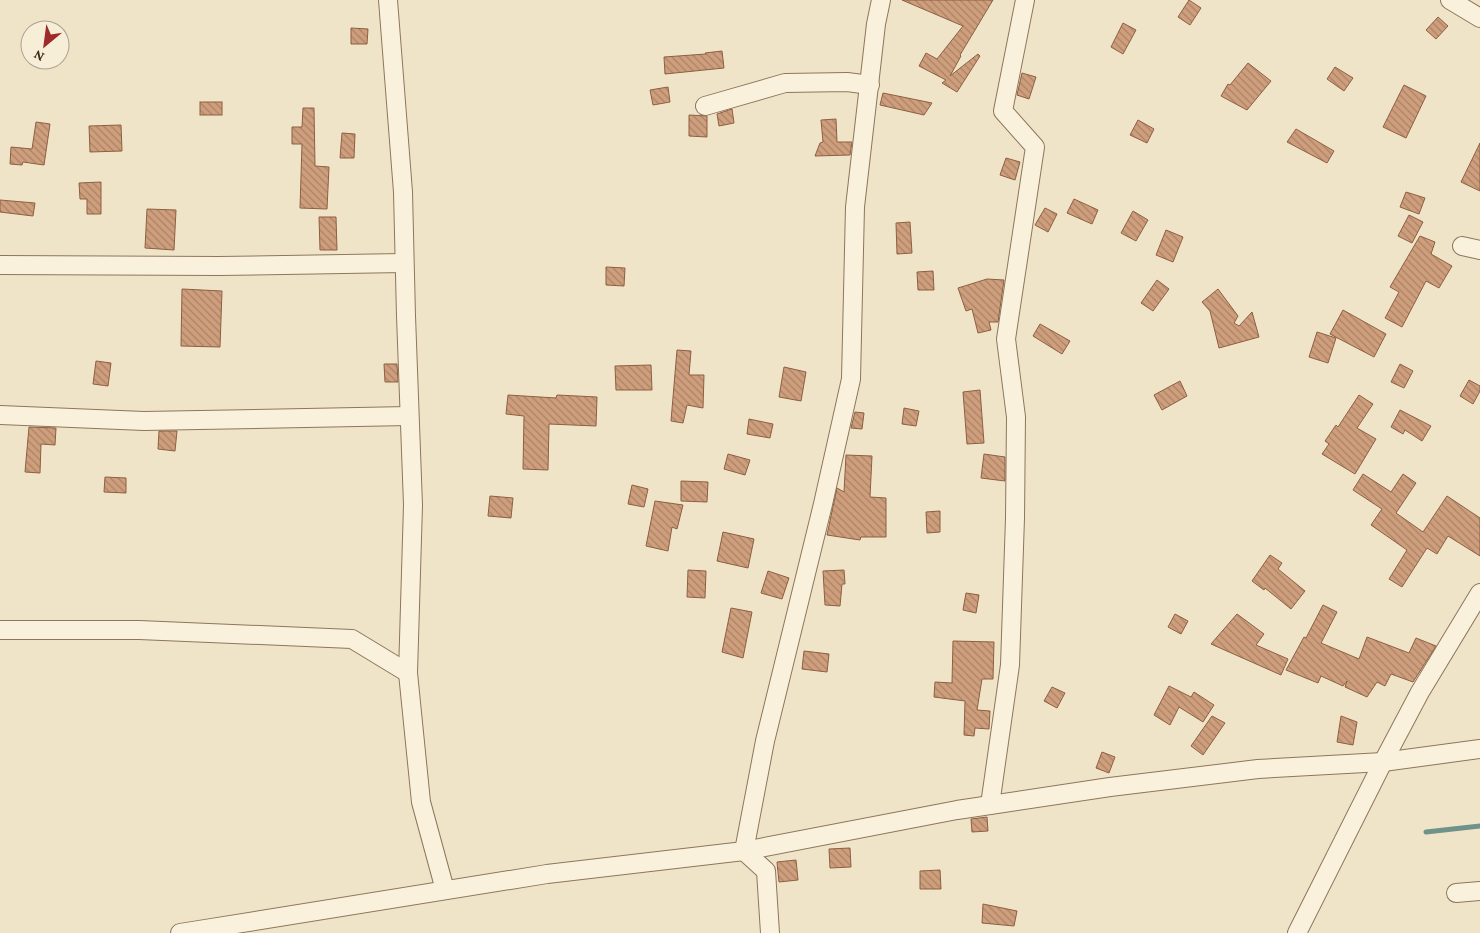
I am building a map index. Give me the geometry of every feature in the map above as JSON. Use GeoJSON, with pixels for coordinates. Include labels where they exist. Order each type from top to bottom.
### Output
{"type":"FeatureCollection","features":[{"type":"Feature","properties":{"kind":"street"},"geometry":{"type":"LineString","coordinates":[[388,0],[403,192],[413,506],[408,673],[421,802],[445,890]]}},
{"type":"Feature","properties":{"kind":"street"},"geometry":{"type":"LineString","coordinates":[[744,851],[765,741],[821,514],[851,379],[855,206],[876,24],[882,0]]}},
{"type":"Feature","properties":{"kind":"street"},"geometry":{"type":"LineString","coordinates":[[990,805],[1010,665],[1016,418],[1006,339],[1034,147],[1003,111],[1025,0]]}},
{"type":"Feature","properties":{"kind":"street"},"geometry":{"type":"LineString","coordinates":[[1450,0],[1480,18]]}},
{"type":"Feature","properties":{"kind":"street"},"geometry":{"type":"LineString","coordinates":[[705,106],[785,83],[848,82],[870,85]]}},
{"type":"Feature","properties":{"kind":"street"},"geometry":{"type":"LineString","coordinates":[[1462,246],[1480,250]]}},
{"type":"Feature","properties":{"kind":"street"},"geometry":{"type":"LineString","coordinates":[[0,265],[219,266],[404,263]]}},
{"type":"Feature","properties":{"kind":"street"},"geometry":{"type":"LineString","coordinates":[[0,415],[144,421],[409,416]]}},
{"type":"Feature","properties":{"kind":"street"},"geometry":{"type":"LineString","coordinates":[[1297,933],[1420,692],[1480,593]]}},
{"type":"Feature","properties":{"kind":"street"},"geometry":{"type":"LineString","coordinates":[[0,630],[138,630],[352,639],[408,673]]}},
{"type":"Feature","properties":{"kind":"street"},"geometry":{"type":"LineString","coordinates":[[180,933],[547,874],[744,851],[990,805],[1110,787],[1258,769],[1383,762],[1480,749]]}},
{"type":"Feature","properties":{"kind":"street"},"geometry":{"type":"LineString","coordinates":[[744,851],[766,871],[767,931]]}},
{"type":"Feature","properties":{"kind":"street"},"geometry":{"type":"LineString","coordinates":[[1456,893],[1480,891]]}},
{"type":"Feature","properties":{"kind":"building"},"geometry":{"type":"Polygon","coordinates":[[[902,0],[993,0],[960,55],[950,76],[978,54],[980,56],[957,92],[942,83],[946,80],[919,66],[926,53],[937,59],[963,26],[902,0]]]}},
{"type":"Feature","properties":{"kind":"building"},"geometry":{"type":"Polygon","coordinates":[[[1189,0],[1201,8],[1190,25],[1178,17],[1189,0]]]}},
{"type":"Feature","properties":{"kind":"building"},"geometry":{"type":"Polygon","coordinates":[[[1438,17],[1448,26],[1436,39],[1426,30],[1438,17]]]}},
{"type":"Feature","properties":{"kind":"building"},"geometry":{"type":"Polygon","coordinates":[[[1123,23],[1136,30],[1123,54],[1111,47],[1123,23]]]}},
{"type":"Feature","properties":{"kind":"building"},"geometry":{"type":"Polygon","coordinates":[[[351,28],[368,29],[367,44],[351,44],[351,28]]]}},
{"type":"Feature","properties":{"kind":"building"},"geometry":{"type":"Polygon","coordinates":[[[722,51],[724,68],[665,74],[664,57],[722,51]]]}},
{"type":"Feature","properties":{"kind":"building"},"geometry":{"type":"Polygon","coordinates":[[[1248,63],[1271,81],[1247,110],[1221,96],[1228,84],[1230,85],[1248,63]]]}},
{"type":"Feature","properties":{"kind":"building"},"geometry":{"type":"Polygon","coordinates":[[[1335,67],[1353,78],[1344,91],[1327,79],[1335,67]]]}},
{"type":"Feature","properties":{"kind":"building"},"geometry":{"type":"Polygon","coordinates":[[[1022,73],[1036,77],[1029,99],[1017,95],[1022,73]]]}},
{"type":"Feature","properties":{"kind":"building"},"geometry":{"type":"Polygon","coordinates":[[[1404,85],[1426,96],[1406,138],[1383,127],[1404,85]]]}},
{"type":"Feature","properties":{"kind":"building"},"geometry":{"type":"Polygon","coordinates":[[[668,87],[670,102],[653,105],[650,90],[668,87]]]}},
{"type":"Feature","properties":{"kind":"building"},"geometry":{"type":"Polygon","coordinates":[[[883,93],[932,103],[924,115],[880,105],[883,93]]]}},
{"type":"Feature","properties":{"kind":"building"},"geometry":{"type":"Polygon","coordinates":[[[200,102],[222,102],[222,115],[200,115],[200,102]]]}},
{"type":"Feature","properties":{"kind":"building"},"geometry":{"type":"Polygon","coordinates":[[[303,108],[314,108],[315,166],[329,167],[327,209],[300,208],[302,144],[292,144],[292,127],[302,127],[303,108]]]}},
{"type":"Feature","properties":{"kind":"building"},"geometry":{"type":"Polygon","coordinates":[[[732,109],[734,123],[719,126],[717,114],[732,109]]]}},
{"type":"Feature","properties":{"kind":"building"},"geometry":{"type":"Polygon","coordinates":[[[689,115],[707,116],[707,137],[689,136],[689,115]]]}},
{"type":"Feature","properties":{"kind":"building"},"geometry":{"type":"Polygon","coordinates":[[[836,119],[837,142],[852,142],[850,155],[815,156],[820,143],[823,142],[821,120],[836,119]]]}},
{"type":"Feature","properties":{"kind":"building"},"geometry":{"type":"Polygon","coordinates":[[[1138,120],[1154,129],[1147,143],[1130,135],[1138,120]]]}},
{"type":"Feature","properties":{"kind":"building"},"geometry":{"type":"Polygon","coordinates":[[[36,122],[50,124],[44,165],[23,162],[22,165],[10,164],[11,147],[32,149],[36,122]]]}},
{"type":"Feature","properties":{"kind":"building"},"geometry":{"type":"Polygon","coordinates":[[[121,125],[122,151],[90,152],[89,126],[121,125]]]}},
{"type":"Feature","properties":{"kind":"building"},"geometry":{"type":"Polygon","coordinates":[[[1296,129],[1334,151],[1327,163],[1287,142],[1296,129]]]}},
{"type":"Feature","properties":{"kind":"building"},"geometry":{"type":"Polygon","coordinates":[[[342,133],[355,134],[354,158],[340,158],[342,133]]]}},
{"type":"Feature","properties":{"kind":"building"},"geometry":{"type":"Polygon","coordinates":[[[1480,143],[1480,191],[1461,182],[1480,143]]]}},
{"type":"Feature","properties":{"kind":"building"},"geometry":{"type":"Polygon","coordinates":[[[1006,158],[1020,162],[1015,180],[1000,175],[1006,158]]]}},
{"type":"Feature","properties":{"kind":"building"},"geometry":{"type":"Polygon","coordinates":[[[101,182],[101,214],[87,214],[87,199],[80,199],[79,183],[101,182]]]}},
{"type":"Feature","properties":{"kind":"building"},"geometry":{"type":"Polygon","coordinates":[[[1406,192],[1425,198],[1419,214],[1400,207],[1406,192]]]}},
{"type":"Feature","properties":{"kind":"building"},"geometry":{"type":"Polygon","coordinates":[[[1074,199],[1098,210],[1092,224],[1067,213],[1074,199]]]}},
{"type":"Feature","properties":{"kind":"building"},"geometry":{"type":"Polygon","coordinates":[[[0,200],[35,203],[33,216],[0,212],[0,200]]]}},
{"type":"Feature","properties":{"kind":"building"},"geometry":{"type":"Polygon","coordinates":[[[1045,208],[1057,214],[1048,232],[1035,225],[1045,208]]]}},
{"type":"Feature","properties":{"kind":"building"},"geometry":{"type":"Polygon","coordinates":[[[147,209],[176,210],[174,250],[145,248],[147,209]]]}},
{"type":"Feature","properties":{"kind":"building"},"geometry":{"type":"Polygon","coordinates":[[[1133,211],[1148,220],[1136,241],[1121,233],[1133,211]]]}},
{"type":"Feature","properties":{"kind":"building"},"geometry":{"type":"Polygon","coordinates":[[[1409,215],[1423,222],[1412,243],[1398,236],[1409,215]]]}},
{"type":"Feature","properties":{"kind":"building"},"geometry":{"type":"Polygon","coordinates":[[[319,217],[336,217],[337,250],[320,250],[319,217]]]}},
{"type":"Feature","properties":{"kind":"building"},"geometry":{"type":"Polygon","coordinates":[[[910,222],[912,253],[897,254],[896,223],[910,222]]]}},
{"type":"Feature","properties":{"kind":"building"},"geometry":{"type":"Polygon","coordinates":[[[1166,230],[1183,237],[1173,262],[1156,255],[1166,230]]]}},
{"type":"Feature","properties":{"kind":"building"},"geometry":{"type":"Polygon","coordinates":[[[1420,236],[1435,242],[1431,254],[1452,266],[1439,288],[1426,281],[1402,327],[1385,318],[1399,292],[1390,287],[1420,236]]]}},
{"type":"Feature","properties":{"kind":"building"},"geometry":{"type":"Polygon","coordinates":[[[606,267],[625,268],[624,286],[606,285],[606,267]]]}},
{"type":"Feature","properties":{"kind":"building"},"geometry":{"type":"Polygon","coordinates":[[[933,271],[934,290],[918,290],[917,272],[933,271]]]}},
{"type":"Feature","properties":{"kind":"building"},"geometry":{"type":"Polygon","coordinates":[[[987,279],[1004,280],[998,322],[989,322],[991,330],[978,333],[972,309],[966,311],[958,288],[987,279]]]}},
{"type":"Feature","properties":{"kind":"building"},"geometry":{"type":"Polygon","coordinates":[[[1157,280],[1169,289],[1153,311],[1141,303],[1157,280]]]}},
{"type":"Feature","properties":{"kind":"building"},"geometry":{"type":"Polygon","coordinates":[[[182,289],[222,291],[220,347],[181,346],[182,289]]]}},
{"type":"Feature","properties":{"kind":"building"},"geometry":{"type":"Polygon","coordinates":[[[1218,289],[1238,316],[1234,323],[1239,326],[1252,312],[1259,337],[1219,348],[1210,311],[1202,302],[1218,289]]]}},
{"type":"Feature","properties":{"kind":"building"},"geometry":{"type":"Polygon","coordinates":[[[1343,310],[1386,334],[1374,357],[1330,334],[1343,310]]]}},
{"type":"Feature","properties":{"kind":"building"},"geometry":{"type":"Polygon","coordinates":[[[1040,324],[1070,341],[1062,354],[1033,336],[1040,324]]]}},
{"type":"Feature","properties":{"kind":"building"},"geometry":{"type":"Polygon","coordinates":[[[1317,332],[1336,338],[1328,363],[1309,357],[1317,332]]]}},
{"type":"Feature","properties":{"kind":"building"},"geometry":{"type":"Polygon","coordinates":[[[677,350],[691,351],[689,375],[704,375],[703,408],[687,405],[683,423],[671,421],[677,350]]]}},
{"type":"Feature","properties":{"kind":"building"},"geometry":{"type":"Polygon","coordinates":[[[96,361],[111,363],[108,386],[93,384],[96,361]]]}},
{"type":"Feature","properties":{"kind":"building"},"geometry":{"type":"Polygon","coordinates":[[[384,364],[397,364],[398,382],[385,382],[384,364]]]}},
{"type":"Feature","properties":{"kind":"building"},"geometry":{"type":"Polygon","coordinates":[[[1400,364],[1413,371],[1404,388],[1391,382],[1400,364]]]}},
{"type":"Feature","properties":{"kind":"building"},"geometry":{"type":"Polygon","coordinates":[[[651,365],[652,390],[616,390],[615,366],[651,365]]]}},
{"type":"Feature","properties":{"kind":"building"},"geometry":{"type":"Polygon","coordinates":[[[784,367],[806,372],[801,401],[779,397],[784,367]]]}},
{"type":"Feature","properties":{"kind":"building"},"geometry":{"type":"Polygon","coordinates":[[[1469,380],[1480,386],[1480,391],[1473,404],[1460,396],[1469,380]]]}},
{"type":"Feature","properties":{"kind":"building"},"geometry":{"type":"Polygon","coordinates":[[[1180,381],[1187,396],[1162,410],[1154,395],[1180,381]]]}},
{"type":"Feature","properties":{"kind":"building"},"geometry":{"type":"Polygon","coordinates":[[[980,390],[984,443],[967,444],[963,392],[980,390]]]}},
{"type":"Feature","properties":{"kind":"building"},"geometry":{"type":"Polygon","coordinates":[[[508,395],[556,398],[557,395],[597,397],[596,426],[549,424],[548,470],[523,469],[524,416],[506,414],[508,395]]]}},
{"type":"Feature","properties":{"kind":"building"},"geometry":{"type":"Polygon","coordinates":[[[1359,395],[1373,404],[1357,428],[1376,439],[1355,474],[1322,454],[1329,444],[1325,441],[1336,425],[1338,427],[1359,395]]]}},
{"type":"Feature","properties":{"kind":"building"},"geometry":{"type":"Polygon","coordinates":[[[904,408],[919,411],[916,426],[902,424],[904,408]]]}},
{"type":"Feature","properties":{"kind":"building"},"geometry":{"type":"Polygon","coordinates":[[[1400,410],[1431,426],[1422,441],[1405,430],[1403,434],[1391,427],[1400,410]]]}},
{"type":"Feature","properties":{"kind":"building"},"geometry":{"type":"Polygon","coordinates":[[[855,412],[864,413],[862,429],[851,428],[855,412]]]}},
{"type":"Feature","properties":{"kind":"building"},"geometry":{"type":"Polygon","coordinates":[[[749,419],[773,424],[770,438],[747,434],[749,419]]]}},
{"type":"Feature","properties":{"kind":"building"},"geometry":{"type":"Polygon","coordinates":[[[29,427],[56,428],[55,445],[41,444],[40,473],[25,472],[29,427]]]}},
{"type":"Feature","properties":{"kind":"building"},"geometry":{"type":"Polygon","coordinates":[[[159,431],[177,431],[175,451],[158,449],[159,431]]]}},
{"type":"Feature","properties":{"kind":"building"},"geometry":{"type":"Polygon","coordinates":[[[728,454],[750,460],[745,475],[724,469],[728,454]]]}},
{"type":"Feature","properties":{"kind":"building"},"geometry":{"type":"Polygon","coordinates":[[[984,454],[1005,457],[1005,481],[981,478],[984,454]]]}},
{"type":"Feature","properties":{"kind":"building"},"geometry":{"type":"Polygon","coordinates":[[[846,455],[872,456],[870,497],[886,498],[886,537],[861,537],[860,540],[827,535],[837,488],[844,492],[846,455]]]}},
{"type":"Feature","properties":{"kind":"building"},"geometry":{"type":"Polygon","coordinates":[[[1363,474],[1391,492],[1403,474],[1416,483],[1396,513],[1423,532],[1447,496],[1480,518],[1480,556],[1448,536],[1437,554],[1427,548],[1402,587],[1389,579],[1407,550],[1371,525],[1382,509],[1353,490],[1363,474]]]}},
{"type":"Feature","properties":{"kind":"building"},"geometry":{"type":"Polygon","coordinates":[[[105,477],[126,478],[126,493],[104,492],[105,477]]]}},
{"type":"Feature","properties":{"kind":"building"},"geometry":{"type":"Polygon","coordinates":[[[681,481],[708,482],[707,502],[681,501],[681,481]]]}},
{"type":"Feature","properties":{"kind":"building"},"geometry":{"type":"Polygon","coordinates":[[[632,485],[648,489],[644,507],[628,504],[632,485]]]}},
{"type":"Feature","properties":{"kind":"building"},"geometry":{"type":"Polygon","coordinates":[[[490,496],[513,498],[511,518],[488,516],[490,496]]]}},
{"type":"Feature","properties":{"kind":"building"},"geometry":{"type":"Polygon","coordinates":[[[655,501],[683,505],[677,529],[672,527],[668,551],[646,546],[655,501]]]}},
{"type":"Feature","properties":{"kind":"building"},"geometry":{"type":"Polygon","coordinates":[[[940,511],[940,532],[927,533],[926,512],[940,511]]]}},
{"type":"Feature","properties":{"kind":"building"},"geometry":{"type":"Polygon","coordinates":[[[723,532],[754,539],[748,568],[717,561],[723,532]]]}},
{"type":"Feature","properties":{"kind":"building"},"geometry":{"type":"Polygon","coordinates":[[[1270,555],[1282,563],[1278,569],[1305,591],[1291,609],[1265,588],[1264,590],[1252,581],[1270,555]]]}},
{"type":"Feature","properties":{"kind":"building"},"geometry":{"type":"Polygon","coordinates":[[[688,570],[706,571],[705,598],[687,597],[688,570]]]}},
{"type":"Feature","properties":{"kind":"building"},"geometry":{"type":"Polygon","coordinates":[[[844,570],[845,584],[842,584],[840,606],[825,605],[823,571],[844,570]]]}},
{"type":"Feature","properties":{"kind":"building"},"geometry":{"type":"Polygon","coordinates":[[[768,571],[789,578],[782,599],[761,593],[768,571]]]}},
{"type":"Feature","properties":{"kind":"building"},"geometry":{"type":"Polygon","coordinates":[[[966,593],[979,595],[976,613],[963,610],[966,593]]]}},
{"type":"Feature","properties":{"kind":"building"},"geometry":{"type":"Polygon","coordinates":[[[1323,605],[1337,612],[1321,643],[1359,659],[1367,637],[1409,653],[1416,638],[1436,646],[1413,682],[1391,674],[1385,686],[1377,682],[1367,697],[1345,687],[1347,681],[1343,686],[1321,676],[1318,683],[1286,670],[1304,637],[1306,638],[1323,605]]]}},
{"type":"Feature","properties":{"kind":"building"},"geometry":{"type":"Polygon","coordinates":[[[731,608],[752,612],[743,658],[722,652],[731,608]]]}},
{"type":"Feature","properties":{"kind":"building"},"geometry":{"type":"Polygon","coordinates":[[[1175,614],[1188,621],[1181,634],[1168,627],[1175,614]]]}},
{"type":"Feature","properties":{"kind":"building"},"geometry":{"type":"Polygon","coordinates":[[[1237,614],[1264,634],[1256,645],[1288,659],[1281,675],[1211,644],[1237,614]]]}},
{"type":"Feature","properties":{"kind":"building"},"geometry":{"type":"Polygon","coordinates":[[[953,641],[994,642],[993,679],[982,679],[977,710],[990,711],[989,729],[975,728],[974,736],[964,735],[965,701],[934,697],[935,682],[952,683],[953,641]]]}},
{"type":"Feature","properties":{"kind":"building"},"geometry":{"type":"Polygon","coordinates":[[[804,651],[829,654],[827,672],[802,669],[804,651]]]}},
{"type":"Feature","properties":{"kind":"building"},"geometry":{"type":"Polygon","coordinates":[[[1169,686],[1191,697],[1194,692],[1214,705],[1203,722],[1179,707],[1170,725],[1154,715],[1169,686]]]}},
{"type":"Feature","properties":{"kind":"building"},"geometry":{"type":"Polygon","coordinates":[[[1052,687],[1065,693],[1057,708],[1044,701],[1052,687]]]}},
{"type":"Feature","properties":{"kind":"building"},"geometry":{"type":"Polygon","coordinates":[[[1212,716],[1225,723],[1203,755],[1191,746],[1212,716]]]}},
{"type":"Feature","properties":{"kind":"building"},"geometry":{"type":"Polygon","coordinates":[[[1341,716],[1357,722],[1353,745],[1337,742],[1341,716]]]}},
{"type":"Feature","properties":{"kind":"building"},"geometry":{"type":"Polygon","coordinates":[[[1102,752],[1115,757],[1109,773],[1096,768],[1102,752]]]}},
{"type":"Feature","properties":{"kind":"building"},"geometry":{"type":"Polygon","coordinates":[[[987,817],[988,831],[972,832],[971,819],[987,817]]]}},
{"type":"Feature","properties":{"kind":"building"},"geometry":{"type":"Polygon","coordinates":[[[850,848],[851,867],[830,868],[829,849],[850,848]]]}},
{"type":"Feature","properties":{"kind":"building"},"geometry":{"type":"Polygon","coordinates":[[[796,860],[798,880],[779,882],[777,862],[796,860]]]}},
{"type":"Feature","properties":{"kind":"building"},"geometry":{"type":"Polygon","coordinates":[[[940,870],[941,889],[920,889],[920,871],[940,870]]]}},
{"type":"Feature","properties":{"kind":"building"},"geometry":{"type":"Polygon","coordinates":[[[983,904],[1017,911],[1014,926],[982,923],[983,904]]]}},
{"type":"Feature","properties":{"kind":"waterway"},"geometry":{"type":"LineString","coordinates":[[1426,832],[1480,826]]}}]}
